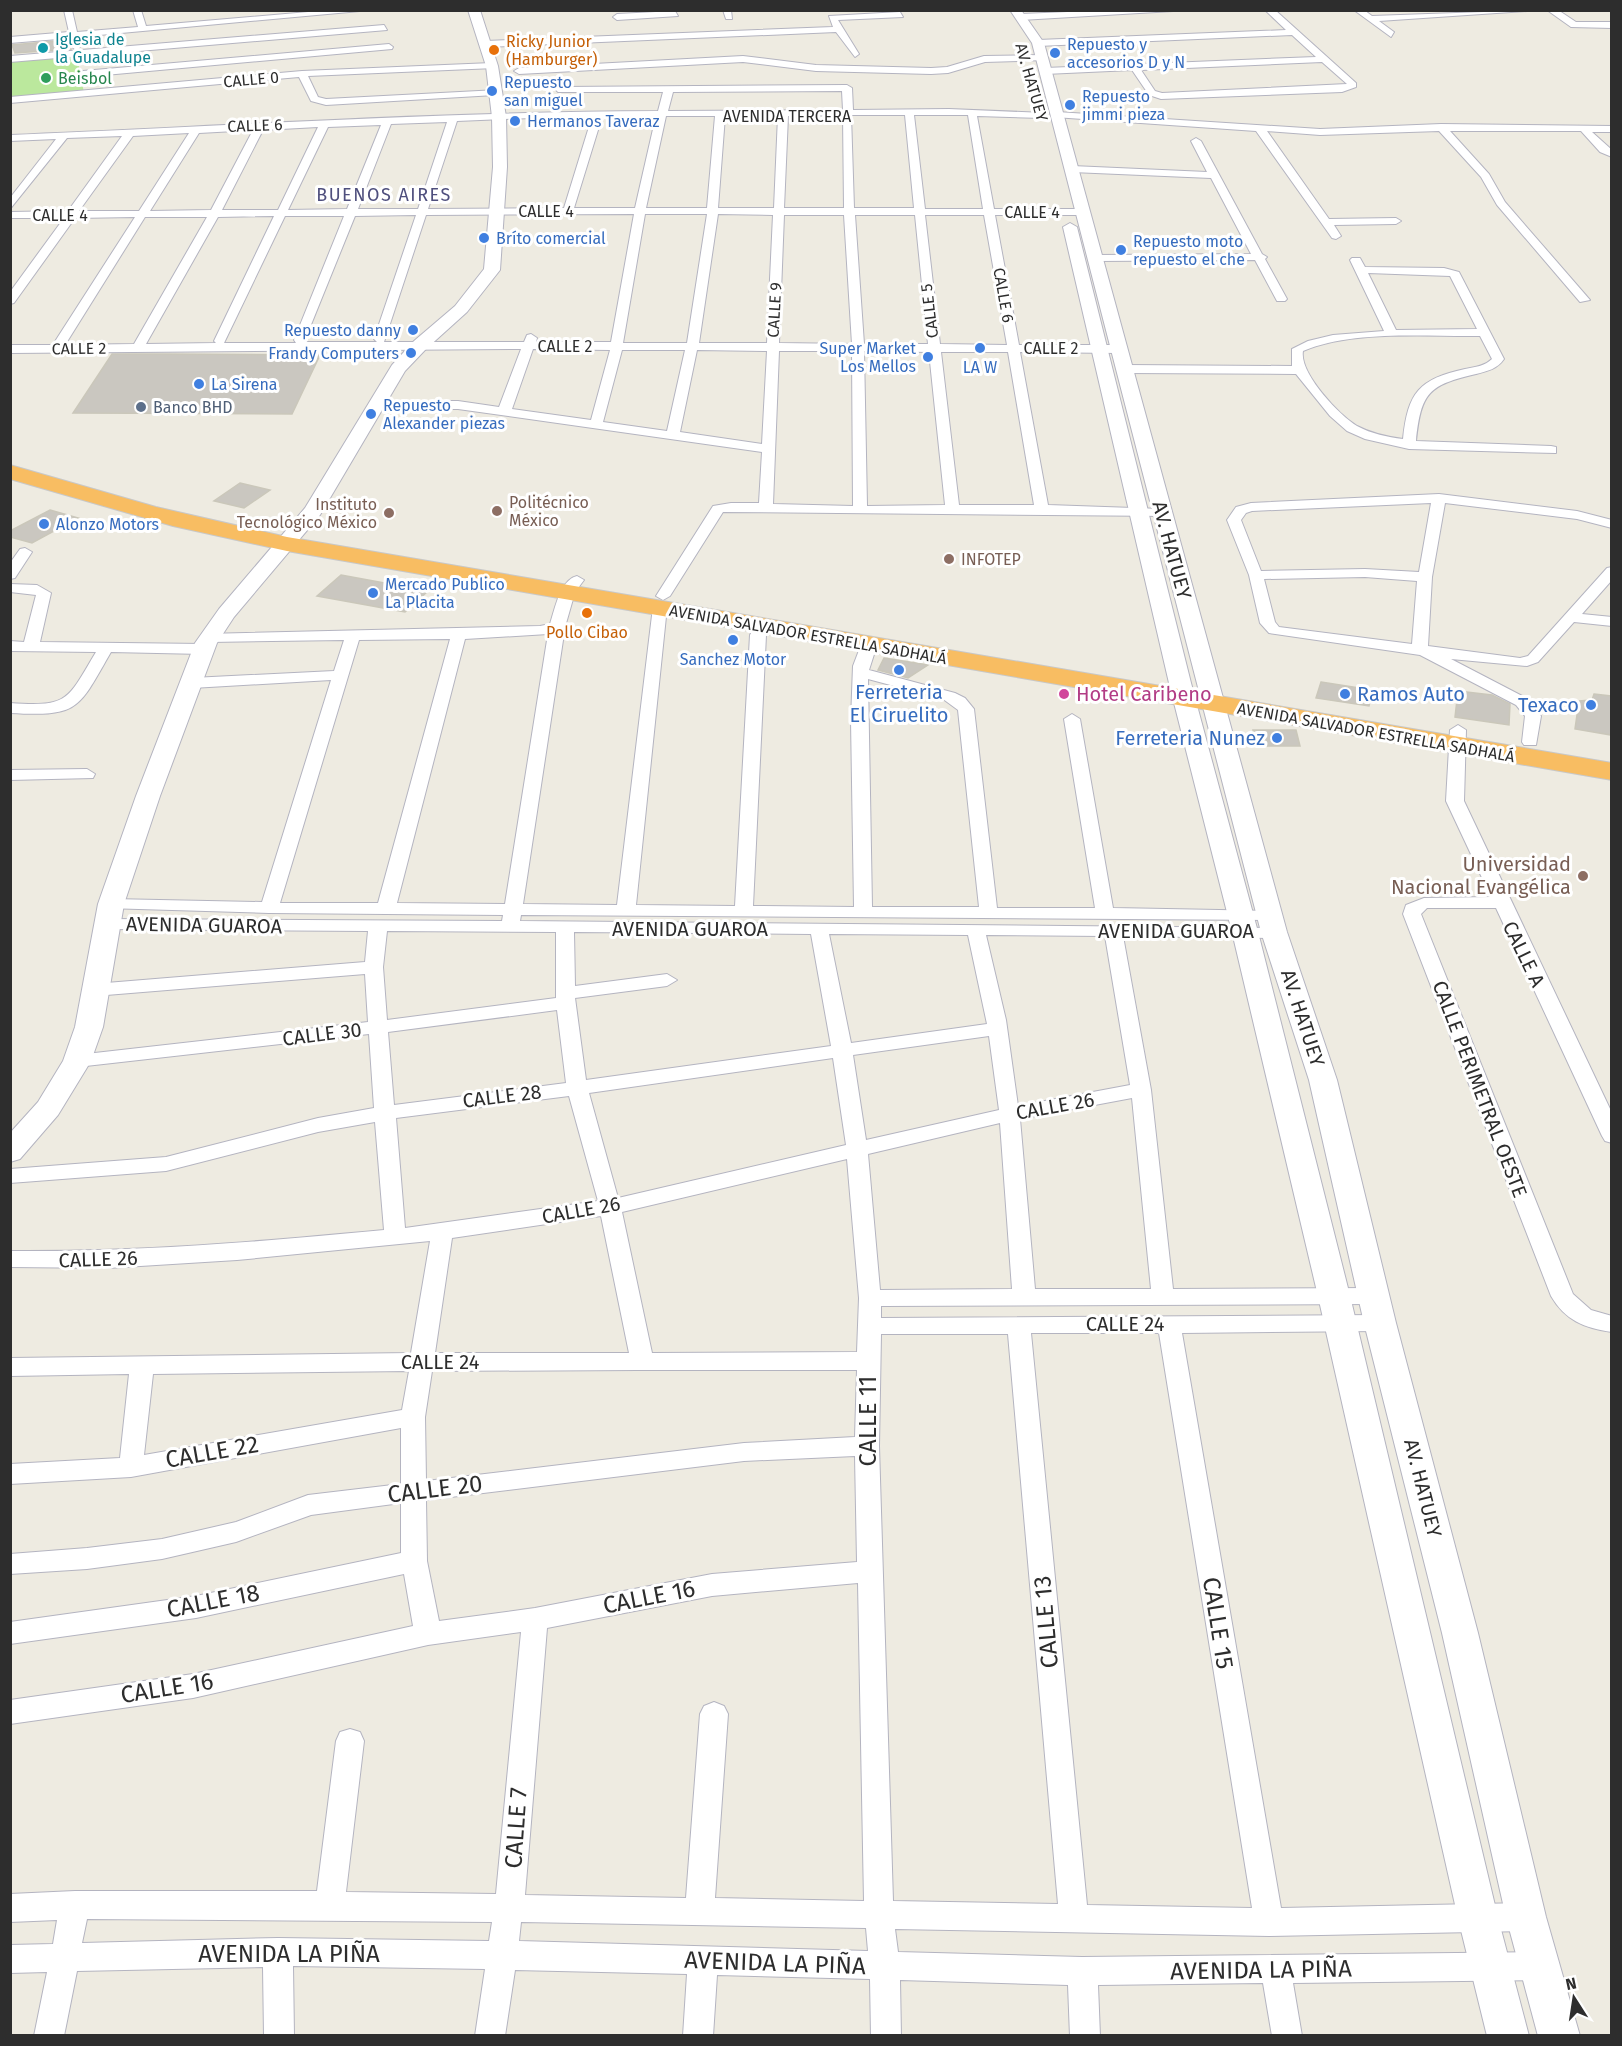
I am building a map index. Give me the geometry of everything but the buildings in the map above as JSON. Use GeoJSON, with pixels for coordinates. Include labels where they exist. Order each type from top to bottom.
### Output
{"type":"FeatureCollection","features":[{"type":"Feature","properties":{"kind":"highway","name":"AVENIDA SALVADOR ESTRELLA SADHALÁ"},"geometry":{"type":"LineString","coordinates":[[10,457],[291,539]]}},
{"type":"Feature","properties":{"kind":"highway","name":"AVENIDA SALVADOR ESTRELLA SADHALÁ"},"geometry":{"type":"LineString","coordinates":[[10,472],[212,530],[291,539],[1457,738],[1611,772]]}},
{"type":"Feature","properties":{"kind":"highway","name":"AVENIDA SALVADOR ESTRELLA SADHALÁ"},"geometry":{"type":"LineString","coordinates":[[662,602],[762,625],[869,645],[1197,694]]}},
{"type":"Feature","properties":{"kind":"highway","name":"AVENIDA SALVADOR ESTRELLA SADHALÁ"},"geometry":{"type":"LineString","coordinates":[[1457,738],[1530,742],[1611,757]]}},
{"type":"Feature","properties":{"kind":"main road"},"geometry":{"type":"LineString","coordinates":[[10,1152],[48,1108],[77,1061],[89,1027],[109,914],[148,796],[206,643],[247,588],[291,539],[334,479],[398,369],[461,309],[486,281],[492,270],[500,167],[499,117],[492,66],[474,10]]}},
{"type":"Feature","properties":{"kind":"main road","name":"AV. HATUEY"},"geometry":{"type":"LineString","coordinates":[[1001,10],[1023,43],[1029,64]]}},
{"type":"Feature","properties":{"kind":"main road","name":"AV. HATUEY"},"geometry":{"type":"LineString","coordinates":[[1018,14],[1038,43],[1043,64],[1043,112],[1075,214],[1097,258],[1162,513],[1197,694]]}},
{"type":"Feature","properties":{"kind":"main road","name":"AV. HATUEY"},"geometry":{"type":"LineString","coordinates":[[1043,112],[1072,169],[1075,214],[1099,344],[1140,512],[1197,694],[1258,923],[1337,1309],[1478,1918],[1508,2036]]}},
{"type":"Feature","properties":{"kind":"main road","name":"AV. HATUEY"},"geometry":{"type":"LineString","coordinates":[[1258,923],[1323,1080],[1377,1309],[1460,1632],[1526,1917],[1559,2036]]}},
{"type":"Feature","properties":{"kind":"street"},"geometry":{"type":"LineString","coordinates":[[68,10],[86,94]]}},
{"type":"Feature","properties":{"kind":"street"},"geometry":{"type":"LineString","coordinates":[[137,10],[142,29]]}},
{"type":"Feature","properties":{"kind":"street"},"geometry":{"type":"LineString","coordinates":[[207,10],[212,23]]}},
{"type":"Feature","properties":{"kind":"street"},"geometry":{"type":"LineString","coordinates":[[10,40],[212,23],[262,15],[367,10]]}},
{"type":"Feature","properties":{"kind":"street"},"geometry":{"type":"LineString","coordinates":[[1018,14],[1186,10]]}},
{"type":"Feature","properties":{"kind":"street"},"geometry":{"type":"LineString","coordinates":[[1135,68],[1152,93],[1157,95],[1351,87],[1353,83],[1269,10]]}},
{"type":"Feature","properties":{"kind":"street"},"geometry":{"type":"LineString","coordinates":[[1358,10],[1391,34]]}},
{"type":"Feature","properties":{"kind":"street"},"geometry":{"type":"LineString","coordinates":[[1371,19],[1444,19],[1537,10]]}},
{"type":"Feature","properties":{"kind":"street"},"geometry":{"type":"LineString","coordinates":[[1551,10],[1571,24],[1611,25]]}},
{"type":"Feature","properties":{"kind":"street"},"geometry":{"type":"LineString","coordinates":[[617,17],[674,12],[693,61]]}},
{"type":"Feature","properties":{"kind":"street"},"geometry":{"type":"LineString","coordinates":[[830,14],[900,15]]}},
{"type":"Feature","properties":{"kind":"street"},"geometry":{"type":"LineString","coordinates":[[830,14],[855,54]]}},
{"type":"Feature","properties":{"kind":"street"},"geometry":{"type":"LineString","coordinates":[[10,59],[383,23],[396,70]]}},
{"type":"Feature","properties":{"kind":"street"},"geometry":{"type":"LineString","coordinates":[[486,44],[686,43],[839,30]]}},
{"type":"Feature","properties":{"kind":"street"},"geometry":{"type":"LineString","coordinates":[[1038,43],[1296,32]]}},
{"type":"Feature","properties":{"kind":"street"},"geometry":{"type":"LineString","coordinates":[[83,74],[389,47]]}},
{"type":"Feature","properties":{"kind":"street"},"geometry":{"type":"LineString","coordinates":[[519,71],[754,59],[816,68],[931,71],[948,70],[984,59],[1029,64],[1135,68],[1324,59]]}},
{"type":"Feature","properties":{"kind":"street","name":"CALLE 0"},"geometry":{"type":"LineString","coordinates":[[10,100],[302,74],[492,66]]}},
{"type":"Feature","properties":{"kind":"street"},"geometry":{"type":"LineString","coordinates":[[302,74],[314,99],[326,102],[495,93]]}},
{"type":"Feature","properties":{"kind":"street"},"geometry":{"type":"LineString","coordinates":[[561,90],[669,89],[738,101],[847,88],[850,215],[858,343],[860,510]]}},
{"type":"Feature","properties":{"kind":"street"},"geometry":{"type":"LineString","coordinates":[[596,424],[609,387],[660,114],[669,89]]}},
{"type":"Feature","properties":{"kind":"street","name":"AVENIDA TERCERA"},"geometry":{"type":"LineString","coordinates":[[540,115],[660,114],[738,101],[783,114]]}},
{"type":"Feature","properties":{"kind":"street"},"geometry":{"type":"LineString","coordinates":[[1043,112],[1320,132],[1441,128],[1611,129]]}},
{"type":"Feature","properties":{"kind":"street","name":"AVENIDA TERCERA"},"geometry":{"type":"LineString","coordinates":[[499,117],[1043,112]]}},
{"type":"Feature","properties":{"kind":"street","name":"AVENIDA TERCERA"},"geometry":{"type":"LineString","coordinates":[[909,114],[972,116],[1043,112]]}},
{"type":"Feature","properties":{"kind":"street","name":"CALLE 9"},"geometry":{"type":"LineString","coordinates":[[766,509],[783,114]]}},
{"type":"Feature","properties":{"kind":"street","name":"CALLE 5"},"geometry":{"type":"LineString","coordinates":[[909,114],[952,509]]}},
{"type":"Feature","properties":{"kind":"street"},"geometry":{"type":"LineString","coordinates":[[568,211],[597,116]]}},
{"type":"Feature","properties":{"kind":"street"},"geometry":{"type":"LineString","coordinates":[[673,435],[693,342],[712,214],[720,116]]}},
{"type":"Feature","properties":{"kind":"street","name":"CALLE 6"},"geometry":{"type":"LineString","coordinates":[[972,116],[1042,508]]}},
{"type":"Feature","properties":{"kind":"street","name":"CALLE 6"},"geometry":{"type":"LineString","coordinates":[[10,138],[326,122],[499,117]]}},
{"type":"Feature","properties":{"kind":"street"},"geometry":{"type":"LineString","coordinates":[[380,339],[453,118]]}},
{"type":"Feature","properties":{"kind":"street"},"geometry":{"type":"LineString","coordinates":[[300,340],[388,120]]}},
{"type":"Feature","properties":{"kind":"street"},"geometry":{"type":"LineString","coordinates":[[220,341],[326,122]]}},
{"type":"Feature","properties":{"kind":"street"},"geometry":{"type":"LineString","coordinates":[[139,345],[215,213],[261,125]]}},
{"type":"Feature","properties":{"kind":"street"},"geometry":{"type":"LineString","coordinates":[[60,343],[197,128]]}},
{"type":"Feature","properties":{"kind":"street"},"geometry":{"type":"LineString","coordinates":[[1441,128],[1485,176],[1501,203],[1584,300]]}},
{"type":"Feature","properties":{"kind":"street"},"geometry":{"type":"LineString","coordinates":[[1260,129],[1336,236]]}},
{"type":"Feature","properties":{"kind":"street"},"geometry":{"type":"LineString","coordinates":[[1585,130],[1611,154]]}},
{"type":"Feature","properties":{"kind":"street"},"geometry":{"type":"LineString","coordinates":[[10,301],[131,131]]}},
{"type":"Feature","properties":{"kind":"street"},"geometry":{"type":"LineString","coordinates":[[10,206],[65,134]]}},
{"type":"Feature","properties":{"kind":"street"},"geometry":{"type":"LineString","coordinates":[[1196,141],[1261,257],[1281,299]]}},
{"type":"Feature","properties":{"kind":"street"},"geometry":{"type":"LineString","coordinates":[[1072,169],[1215,175]]}},
{"type":"Feature","properties":{"kind":"street","name":"CALLE 4"},"geometry":{"type":"LineString","coordinates":[[496,215],[568,211],[640,214]]}},
{"type":"Feature","properties":{"kind":"street","name":"CALLE 4"},"geometry":{"type":"LineString","coordinates":[[10,215],[215,213],[1075,214]]}},
{"type":"Feature","properties":{"kind":"street"},"geometry":{"type":"LineString","coordinates":[[1326,222],[1396,221]]}},
{"type":"Feature","properties":{"kind":"street"},"geometry":{"type":"LineString","coordinates":[[1097,258],[1261,257]]}},
{"type":"Feature","properties":{"kind":"street"},"geometry":{"type":"LineString","coordinates":[[1392,335],[1359,265],[1451,272],[1457,277],[1498,359],[1489,368],[1447,376],[1421,392],[1413,417],[1409,445]]}},
{"type":"Feature","properties":{"kind":"street"},"geometry":{"type":"LineString","coordinates":[[1486,332],[1392,335],[1306,344],[1298,349],[1295,356],[1299,370],[1328,408],[1354,430],[1399,445],[1551,450]]}},
{"type":"Feature","properties":{"kind":"street","name":"CALLE 2"},"geometry":{"type":"LineString","coordinates":[[10,349],[220,341],[300,340],[344,343],[380,339],[425,341]]}},
{"type":"Feature","properties":{"kind":"street","name":"CALLE 2"},"geometry":{"type":"LineString","coordinates":[[10,344],[139,345],[425,341],[1119,344]]}},
{"type":"Feature","properties":{"kind":"street"},"geometry":{"type":"LineString","coordinates":[[504,412],[529,342]]}},
{"type":"Feature","properties":{"kind":"street"},"geometry":{"type":"LineString","coordinates":[[1126,369],[1299,370]]}},
{"type":"Feature","properties":{"kind":"street"},"geometry":{"type":"LineString","coordinates":[[376,405],[442,404],[769,449]]}},
{"type":"Feature","properties":{"kind":"street"},"geometry":{"type":"LineString","coordinates":[[1419,648],[1425,577],[1439,498]]}},
{"type":"Feature","properties":{"kind":"street"},"geometry":{"type":"LineString","coordinates":[[1611,524],[1577,515],[1439,498],[1251,507],[1241,510],[1234,520],[1256,575],[1268,623],[1274,630],[1521,663],[1533,659],[1611,572]]}},
{"type":"Feature","properties":{"kind":"street"},"geometry":{"type":"LineString","coordinates":[[626,909],[657,618],[662,602],[717,510],[730,507],[860,510],[1042,508],[1162,513]]}},
{"type":"Feature","properties":{"kind":"street"},"geometry":{"type":"LineString","coordinates":[[10,575],[25,552]]}},
{"type":"Feature","properties":{"kind":"street"},"geometry":{"type":"LineString","coordinates":[[1256,575],[1365,573],[1425,577]]}},
{"type":"Feature","properties":{"kind":"street"},"geometry":{"type":"LineString","coordinates":[[512,918],[558,627],[572,586]]}},
{"type":"Feature","properties":{"kind":"street"},"geometry":{"type":"LineString","coordinates":[[10,588],[37,589],[44,593],[32,646]]}},
{"type":"Feature","properties":{"kind":"street"},"geometry":{"type":"LineString","coordinates":[[1570,617],[1611,622]]}},
{"type":"Feature","properties":{"kind":"street"},"geometry":{"type":"LineString","coordinates":[[744,911],[753,703],[758,634],[762,625]]}},
{"type":"Feature","properties":{"kind":"street"},"geometry":{"type":"LineString","coordinates":[[10,646],[106,648],[353,636],[533,632],[558,627]]}},
{"type":"Feature","properties":{"kind":"street"},"geometry":{"type":"LineString","coordinates":[[386,909],[459,634]]}},
{"type":"Feature","properties":{"kind":"street"},"geometry":{"type":"LineString","coordinates":[[270,908],[353,636]]}},
{"type":"Feature","properties":{"kind":"street"},"geometry":{"type":"LineString","coordinates":[[863,913],[859,720],[862,657],[869,645]]}},
{"type":"Feature","properties":{"kind":"street"},"geometry":{"type":"LineString","coordinates":[[10,708],[52,709],[70,704],[76,699],[106,648]]}},
{"type":"Feature","properties":{"kind":"street"},"geometry":{"type":"LineString","coordinates":[[1419,648],[1522,702],[1533,716],[1530,742]]}},
{"type":"Feature","properties":{"kind":"street"},"geometry":{"type":"LineString","coordinates":[[862,673],[949,696],[960,701],[966,709],[989,914]]}},
{"type":"Feature","properties":{"kind":"street"},"geometry":{"type":"LineString","coordinates":[[192,683],[341,675]]}},
{"type":"Feature","properties":{"kind":"street"},"geometry":{"type":"LineString","coordinates":[[1072,719],[1141,1090],[1163,1296]]}},
{"type":"Feature","properties":{"kind":"street","name":"CALLE A"},"geometry":{"type":"LineString","coordinates":[[1457,738],[1455,801],[1500,902],[1611,1136]]}},
{"type":"Feature","properties":{"kind":"street"},"geometry":{"type":"LineString","coordinates":[[10,775],[87,774]]}},
{"type":"Feature","properties":{"kind":"street","name":"CALLE PERIMETRAL OESTE"},"geometry":{"type":"LineString","coordinates":[[1500,902],[1424,903],[1412,909],[1412,914],[1562,1296],[1574,1312],[1590,1321],[1611,1324]]}},
{"type":"Feature","properties":{"kind":"street","name":"AVENIDA GUAROA"},"geometry":{"type":"LineString","coordinates":[[109,914],[270,908],[386,909],[512,918],[565,928],[976,930],[1109,923],[1258,923]]}},
{"type":"Feature","properties":{"kind":"street","name":"AVENIDA GUAROA"},"geometry":{"type":"LineString","coordinates":[[109,914],[378,927],[626,909],[989,914],[1109,923]]}},
{"type":"Feature","properties":{"kind":"street"},"geometry":{"type":"LineString","coordinates":[[378,927],[374,967],[395,1237]]}},
{"type":"Feature","properties":{"kind":"street"},"geometry":{"type":"LineString","coordinates":[[565,928],[565,998],[577,1088],[610,1207],[643,1363]]}},
{"type":"Feature","properties":{"kind":"street","name":"CALLE 11"},"geometry":{"type":"LineString","coordinates":[[819,929],[843,1050],[856,1148],[870,1298],[867,1446],[879,1917],[885,1966]]}},
{"type":"Feature","properties":{"kind":"street"},"geometry":{"type":"LineString","coordinates":[[976,930],[996,1029],[1009,1114],[1024,1295]]}},
{"type":"Feature","properties":{"kind":"street"},"geometry":{"type":"LineString","coordinates":[[94,990],[374,967]]}},
{"type":"Feature","properties":{"kind":"street","name":"CALLE 30"},"geometry":{"type":"LineString","coordinates":[[77,1061],[378,1028],[667,980]]}},
{"type":"Feature","properties":{"kind":"street","name":"CALLE 28"},"geometry":{"type":"LineString","coordinates":[[10,1176],[166,1164],[318,1125],[386,1113],[996,1029]]}},
{"type":"Feature","properties":{"kind":"street","name":"CALLE 26"},"geometry":{"type":"LineString","coordinates":[[10,1259],[108,1260],[237,1252],[442,1232],[610,1207],[1009,1114],[1141,1090]]}},
{"type":"Feature","properties":{"kind":"street"},"geometry":{"type":"LineString","coordinates":[[428,1634],[414,1561],[413,1417],[442,1232]]}},
{"type":"Feature","properties":{"kind":"street","name":"CALLE 24"},"geometry":{"type":"LineString","coordinates":[[870,1298],[1024,1295],[1163,1296],[1337,1309],[1377,1309]]}},
{"type":"Feature","properties":{"kind":"street","name":"CALLE 24"},"geometry":{"type":"LineString","coordinates":[[869,1326],[1169,1324],[1337,1309]]}},
{"type":"Feature","properties":{"kind":"street","name":"CALLE 13"},"geometry":{"type":"LineString","coordinates":[[1019,1324],[1074,1919]]}},
{"type":"Feature","properties":{"kind":"street","name":"CALLE 15"},"geometry":{"type":"LineString","coordinates":[[1169,1324],[1269,1922]]}},
{"type":"Feature","properties":{"kind":"street","name":"CALLE 24"},"geometry":{"type":"LineString","coordinates":[[10,1367],[420,1362],[869,1361]]}},
{"type":"Feature","properties":{"kind":"street"},"geometry":{"type":"LineString","coordinates":[[131,1467],[142,1366]]}},
{"type":"Feature","properties":{"kind":"street","name":"CALLE 22"},"geometry":{"type":"LineString","coordinates":[[10,1474],[131,1467],[413,1417]]}},
{"type":"Feature","properties":{"kind":"street","name":"CALLE 20"},"geometry":{"type":"LineString","coordinates":[[10,1564],[149,1553],[245,1530],[308,1505],[744,1452],[867,1446]]}},
{"type":"Feature","properties":{"kind":"street","name":"CALLE 18"},"geometry":{"type":"LineString","coordinates":[[10,1633],[196,1607],[414,1561]]}},
{"type":"Feature","properties":{"kind":"street","name":"CALLE 16"},"geometry":{"type":"LineString","coordinates":[[10,1712],[193,1686],[428,1634],[535,1619],[712,1585],[870,1570]]}},
{"type":"Feature","properties":{"kind":"street","name":"CALLE 7"},"geometry":{"type":"LineString","coordinates":[[490,2036],[509,1907],[535,1619]]}},
{"type":"Feature","properties":{"kind":"street"},"geometry":{"type":"LineString","coordinates":[[700,1911],[714,1714]]}},
{"type":"Feature","properties":{"kind":"street"},"geometry":{"type":"LineString","coordinates":[[330,1905],[350,1742]]}},
{"type":"Feature","properties":{"kind":"street"},"geometry":{"type":"LineString","coordinates":[[10,1908],[75,1905],[330,1905],[700,1911],[879,1917],[1269,1922],[1526,1917]]}},
{"type":"Feature","properties":{"kind":"street"},"geometry":{"type":"LineString","coordinates":[[49,2036],[75,1905]]}},
{"type":"Feature","properties":{"kind":"street"},"geometry":{"type":"LineString","coordinates":[[278,1952],[279,2036]]}},
{"type":"Feature","properties":{"kind":"street","name":"AVENIDA LA PIÑA"},"geometry":{"type":"LineString","coordinates":[[10,1959],[278,1952],[502,1954],[1082,1971],[1540,1966]]}},
{"type":"Feature","properties":{"kind":"street"},"geometry":{"type":"LineString","coordinates":[[698,2036],[703,1961]]}},
{"type":"Feature","properties":{"kind":"street"},"geometry":{"type":"LineString","coordinates":[[885,1966],[886,2036]]}},
{"type":"Feature","properties":{"kind":"street"},"geometry":{"type":"LineString","coordinates":[[1276,1970],[1287,2036]]}},
{"type":"Feature","properties":{"kind":"street"},"geometry":{"type":"LineString","coordinates":[[1082,1971],[1085,2036]]}},
{"type":"Feature","properties":{"kind":"green space","name":"Beisbol"},"geometry":{"type":"Polygon","coordinates":[[[77,56],[84,93],[11,100],[11,62],[77,56]]]}},
{"type":"Feature","properties":{"kind":"place","name":"Iglesia de la Guadalupe"},"geometry":{"type":"Point","coordinates":[43,48]}},
{"type":"Feature","properties":{"kind":"place","name":"Ricky Junior (Hamburger)"},"geometry":{"type":"Point","coordinates":[494,50]}},
{"type":"Feature","properties":{"kind":"place","name":"Repuesto y accesorios D y N"},"geometry":{"type":"Point","coordinates":[1055,53]}},
{"type":"Feature","properties":{"kind":"place","name":"Beisbol"},"geometry":{"type":"Point","coordinates":[46,78]}},
{"type":"Feature","properties":{"kind":"place","name":"Repuesto san miguel"},"geometry":{"type":"Point","coordinates":[492,91]}},
{"type":"Feature","properties":{"kind":"place","name":"Repuesto jimmi pieza"},"geometry":{"type":"Point","coordinates":[1070,105]}},
{"type":"Feature","properties":{"kind":"place","name":"Hermanos Taveraz"},"geometry":{"type":"Point","coordinates":[515,121]}},
{"type":"Feature","properties":{"kind":"place","name":"Bríto comercial"},"geometry":{"type":"Point","coordinates":[484,238]}},
{"type":"Feature","properties":{"kind":"place","name":"Repuesto moto repuesto el che"},"geometry":{"type":"Point","coordinates":[1121,250]}},
{"type":"Feature","properties":{"kind":"place","name":"Repuesto danny"},"geometry":{"type":"Point","coordinates":[413,330]}},
{"type":"Feature","properties":{"kind":"place","name":"LA W"},"geometry":{"type":"Point","coordinates":[980,348]}},
{"type":"Feature","properties":{"kind":"place","name":"Frandy Computers"},"geometry":{"type":"Point","coordinates":[411,353]}},
{"type":"Feature","properties":{"kind":"place","name":"Super Market Los Mellos"},"geometry":{"type":"Point","coordinates":[928,357]}},
{"type":"Feature","properties":{"kind":"place","name":"La Sirena"},"geometry":{"type":"Point","coordinates":[199,384]}},
{"type":"Feature","properties":{"kind":"place","name":"Banco BHD"},"geometry":{"type":"Point","coordinates":[141,407]}},
{"type":"Feature","properties":{"kind":"place","name":"Repuesto Alexander piezas"},"geometry":{"type":"Point","coordinates":[371,414]}},
{"type":"Feature","properties":{"kind":"place","name":"Politécnico México"},"geometry":{"type":"Point","coordinates":[497,511]}},
{"type":"Feature","properties":{"kind":"place","name":"Instituto Tecnológico México"},"geometry":{"type":"Point","coordinates":[389,513]}},
{"type":"Feature","properties":{"kind":"place","name":"Alonzo Motors"},"geometry":{"type":"Point","coordinates":[44,524]}},
{"type":"Feature","properties":{"kind":"place","name":"INFOTEP"},"geometry":{"type":"Point","coordinates":[949,559]}},
{"type":"Feature","properties":{"kind":"place","name":"Mercado Publico La Placita"},"geometry":{"type":"Point","coordinates":[373,593]}},
{"type":"Feature","properties":{"kind":"place","name":"Pollo Cibao"},"geometry":{"type":"Point","coordinates":[587,613]}},
{"type":"Feature","properties":{"kind":"place","name":"Sanchez Motor"},"geometry":{"type":"Point","coordinates":[733,640]}},
{"type":"Feature","properties":{"kind":"place","name":"Ferreteria El Ciruelito"},"geometry":{"type":"Point","coordinates":[899,670]}},
{"type":"Feature","properties":{"kind":"place","name":"Hotel Caribeno"},"geometry":{"type":"Point","coordinates":[1064,694]}},
{"type":"Feature","properties":{"kind":"place","name":"Ramos Auto"},"geometry":{"type":"Point","coordinates":[1345,694]}},
{"type":"Feature","properties":{"kind":"place","name":"Texaco"},"geometry":{"type":"Point","coordinates":[1591,705]}},
{"type":"Feature","properties":{"kind":"place","name":"Ferreteria Nunez"},"geometry":{"type":"Point","coordinates":[1277,738]}},
{"type":"Feature","properties":{"kind":"place","name":"Universidad Nacional Evangélica"},"geometry":{"type":"Point","coordinates":[1583,876]}},
{"type":"Feature","properties":{"kind":"district","name":"BUENOS AIRES"},"geometry":{"type":"Point","coordinates":[384,195]}}]}
